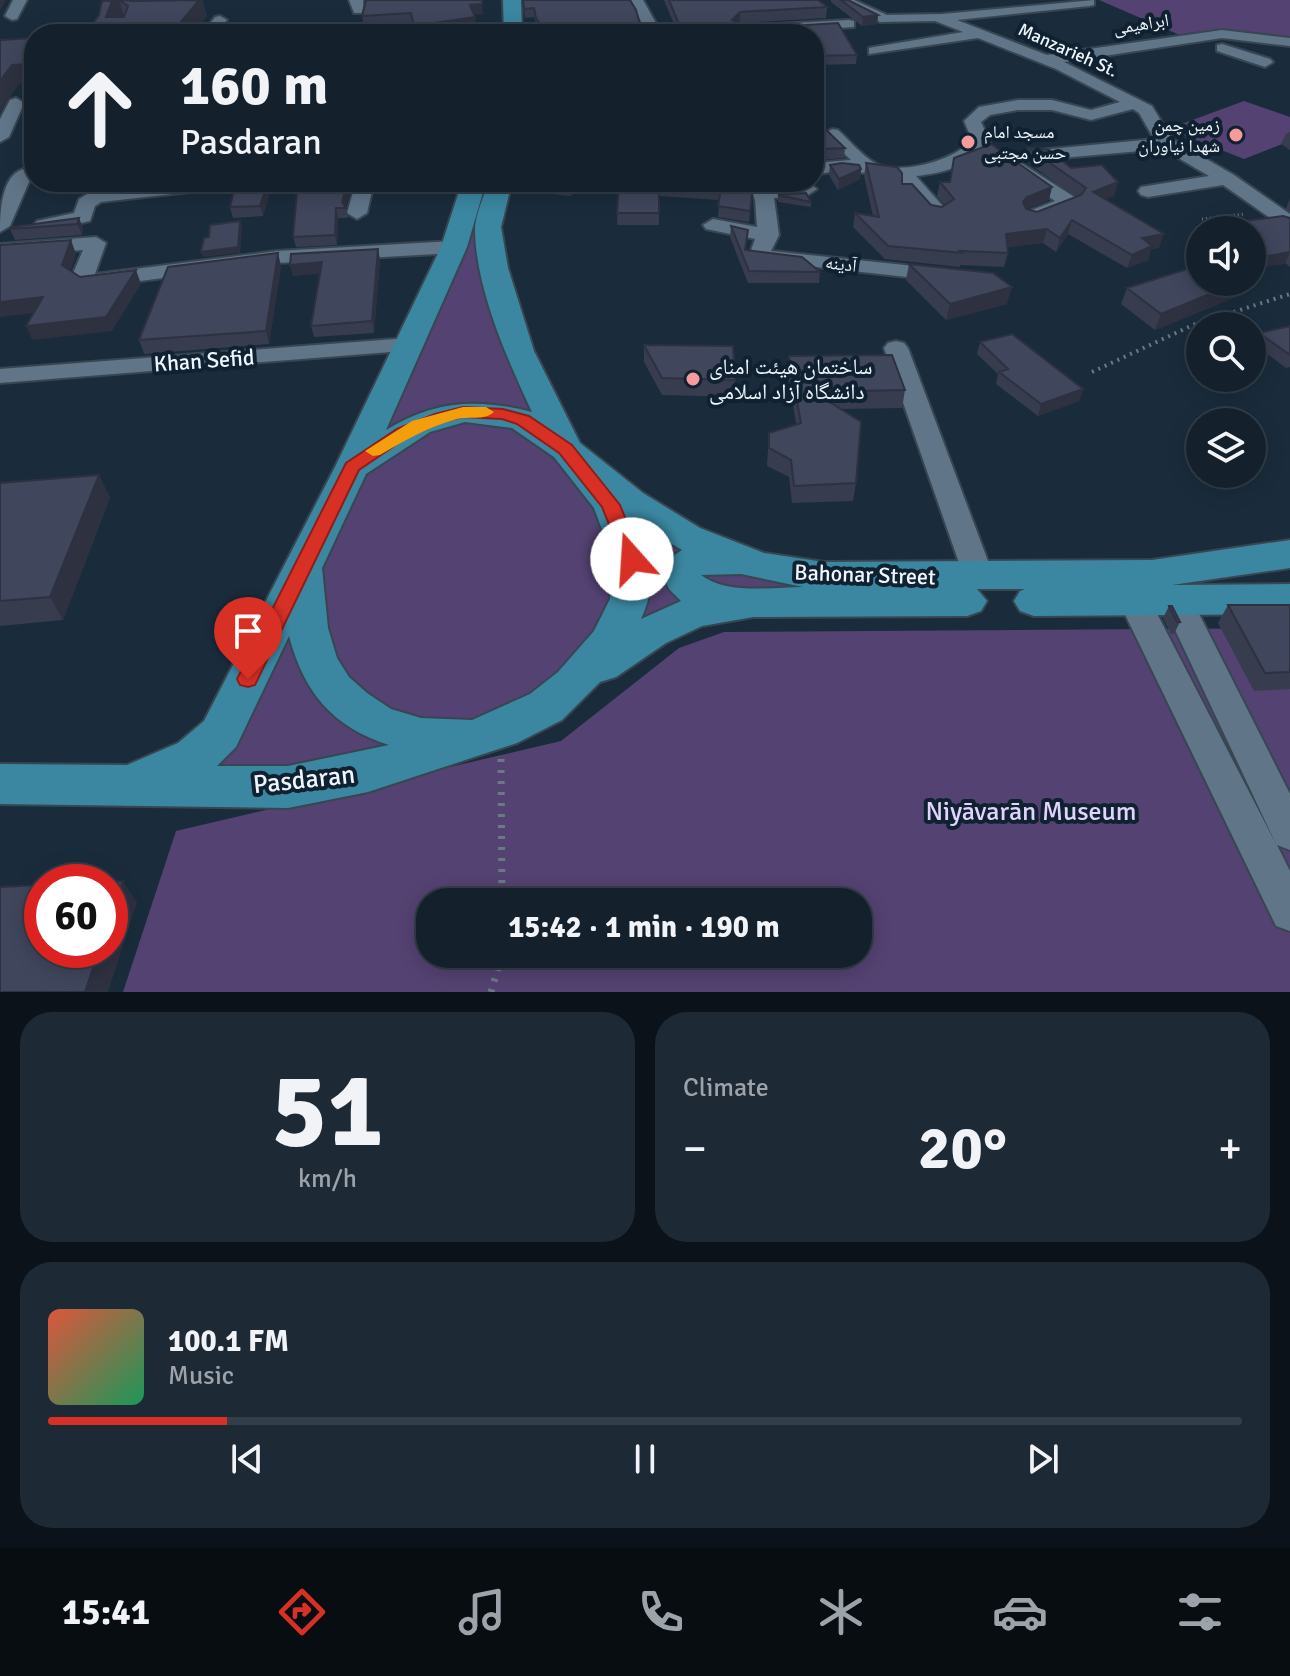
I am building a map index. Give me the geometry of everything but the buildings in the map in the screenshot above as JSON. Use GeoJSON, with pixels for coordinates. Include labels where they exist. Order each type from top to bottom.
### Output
{"type":"FeatureCollection","features":[{"type":"Feature","properties":{"kind":"main road"},"geometry":{"type":"LineString","coordinates":[[512,0],[513,24]]}},
{"type":"Feature","properties":{"kind":"main road"},"geometry":{"type":"LineString","coordinates":[[352,467],[454,247],[471,192]]}},
{"type":"Feature","properties":{"kind":"main road","name":"Bahonar Street"},"geometry":{"type":"LineString","coordinates":[[497,192],[488,227],[494,268],[519,351],[566,449],[630,502],[756,584],[1134,600],[1290,599]]}},
{"type":"Feature","properties":{"kind":"main road"},"geometry":{"type":"LineString","coordinates":[[352,467],[403,432],[463,412],[503,414],[523,420],[566,449],[603,494],[618,518],[632,559],[630,599],[622,620],[610,641],[573,684]]}},
{"type":"Feature","properties":{"kind":"main road","name":"Pasdaran"},"geometry":{"type":"LineString","coordinates":[[133,784],[189,760],[211,746],[220,734],[352,467]]}},
{"type":"Feature","properties":{"kind":"main road","name":"Bahonar Street"},"geometry":{"type":"LineString","coordinates":[[573,684],[651,632],[756,584],[824,576],[1152,574],[1290,554]]}},
{"type":"Feature","properties":{"kind":"main road"},"geometry":{"type":"LineString","coordinates":[[303,568],[308,628],[317,662],[334,689],[351,706],[377,723],[421,737],[484,734]]}},
{"type":"Feature","properties":{"kind":"main road","name":"Pasdaran"},"geometry":{"type":"LineString","coordinates":[[0,784],[288,787],[368,772],[484,734],[546,707],[573,684]]}},
{"type":"Feature","properties":{"kind":"street"},"geometry":{"type":"LineString","coordinates":[[12,16],[20,0]]}},
{"type":"Feature","properties":{"kind":"street"},"geometry":{"type":"LineString","coordinates":[[636,0],[649,24]]}},
{"type":"Feature","properties":{"kind":"street","name":"Manzarieh St."},"geometry":{"type":"LineString","coordinates":[[843,0],[885,19],[937,17],[1046,60],[1146,110],[1166,143]]}},
{"type":"Feature","properties":{"kind":"street"},"geometry":{"type":"LineString","coordinates":[[1025,0],[1039,8]]}},
{"type":"Feature","properties":{"kind":"street"},"geometry":{"type":"LineString","coordinates":[[937,17],[1089,2]]}},
{"type":"Feature","properties":{"kind":"street"},"geometry":{"type":"LineString","coordinates":[[824,26],[855,29],[826,8]]}},
{"type":"Feature","properties":{"kind":"street"},"geometry":{"type":"LineString","coordinates":[[217,24],[220,20]]}},
{"type":"Feature","properties":{"kind":"street"},"geometry":{"type":"LineString","coordinates":[[770,24],[801,24]]}},
{"type":"Feature","properties":{"kind":"street"},"geometry":{"type":"LineString","coordinates":[[874,51],[979,34]]}},
{"type":"Feature","properties":{"kind":"street","name":"ابراهیمی"},"geometry":{"type":"LineString","coordinates":[[1046,60],[1222,34],[1290,42]]}},
{"type":"Feature","properties":{"kind":"street"},"geometry":{"type":"LineString","coordinates":[[1191,37],[1265,62]]}},
{"type":"Feature","properties":{"kind":"street"},"geometry":{"type":"LineString","coordinates":[[0,137],[17,103]]}},
{"type":"Feature","properties":{"kind":"street"},"geometry":{"type":"LineString","coordinates":[[1032,217],[1069,202],[994,150],[972,121],[985,111],[1044,105],[1096,115],[1135,103]]}},
{"type":"Feature","properties":{"kind":"street"},"geometry":{"type":"LineString","coordinates":[[832,134],[872,169]]}},
{"type":"Feature","properties":{"kind":"street"},"geometry":{"type":"LineString","coordinates":[[1039,155],[1166,143],[1227,179],[1290,223]]}},
{"type":"Feature","properties":{"kind":"street"},"geometry":{"type":"LineString","coordinates":[[824,167],[846,164],[901,171],[952,163],[975,151],[994,150]]}},
{"type":"Feature","properties":{"kind":"street"},"geometry":{"type":"LineString","coordinates":[[901,171],[938,212]]}},
{"type":"Feature","properties":{"kind":"street"},"geometry":{"type":"LineString","coordinates":[[23,175],[0,229],[77,220],[84,215],[89,200],[124,192]]}},
{"type":"Feature","properties":{"kind":"street"},"geometry":{"type":"LineString","coordinates":[[1148,191],[1227,179]]}},
{"type":"Feature","properties":{"kind":"street"},"geometry":{"type":"LineString","coordinates":[[213,209],[219,192]]}},
{"type":"Feature","properties":{"kind":"street"},"geometry":{"type":"LineString","coordinates":[[357,213],[362,192]]}},
{"type":"Feature","properties":{"kind":"street","name":"آدینه"},"geometry":{"type":"LineString","coordinates":[[761,192],[769,235],[759,256],[971,278]]}},
{"type":"Feature","properties":{"kind":"street"},"geometry":{"type":"LineString","coordinates":[[713,225],[769,235]]}},
{"type":"Feature","properties":{"kind":"street"},"geometry":{"type":"LineString","coordinates":[[0,250],[96,243],[82,278],[87,281],[277,257],[454,247]]}},
{"type":"Feature","properties":{"kind":"street","name":"Khan Sefid"},"geometry":{"type":"LineString","coordinates":[[0,376],[408,345]]}},
{"type":"Feature","properties":{"kind":"street"},"geometry":{"type":"LineString","coordinates":[[896,348],[979,577]]}},
{"type":"Feature","properties":{"kind":"street"},"geometry":{"type":"LineString","coordinates":[[1134,600],[1290,912]]}},
{"type":"Feature","properties":{"kind":"street"},"geometry":{"type":"LineString","coordinates":[[1177,600],[1290,833]]}},
{"type":"Feature","properties":{"kind":"path"},"geometry":{"type":"LineString","coordinates":[[1229,216],[1273,211]]}},
{"type":"Feature","properties":{"kind":"path"},"geometry":{"type":"LineString","coordinates":[[1092,372],[1193,325],[1290,294]]}},
{"type":"Feature","properties":{"kind":"path"},"geometry":{"type":"LineString","coordinates":[[484,734],[500,888]]}},
{"type":"Feature","properties":{"kind":"path"},"geometry":{"type":"LineString","coordinates":[[491,992],[498,968]]}},
{"type":"Feature","properties":{"kind":"green space"},"geometry":{"type":"Polygon","coordinates":[[[1099,0],[1290,0],[1290,36],[1277,39],[1182,36],[1099,0]]]}},
{"type":"Feature","properties":{"kind":"green space","name":"زمین چمن شهدا نیاوران"},"geometry":{"type":"Polygon","coordinates":[[[1244,101],[1290,117],[1290,141],[1244,159],[1168,129],[1244,101]]]}},
{"type":"Feature","properties":{"kind":"green space"},"geometry":{"type":"Polygon","coordinates":[[[481,204],[477,236],[482,285],[507,358],[541,419],[511,410],[374,444],[454,278],[481,204]]]}},
{"type":"Feature","properties":{"kind":"green space"},"geometry":{"type":"Polygon","coordinates":[[[467,419],[519,428],[548,447],[595,502],[619,572],[611,611],[555,682],[485,720],[418,722],[388,713],[342,675],[321,616],[322,566],[366,467],[412,436],[467,419]]]}},
{"type":"Feature","properties":{"kind":"green space"},"geometry":{"type":"Polygon","coordinates":[[[616,499],[696,553],[683,555],[710,603],[620,643],[645,602],[653,570],[643,539],[616,499]]]}},
{"type":"Feature","properties":{"kind":"green space"},"geometry":{"type":"Polygon","coordinates":[[[695,570],[732,573],[842,591],[715,593],[695,570]]]}},
{"type":"Feature","properties":{"kind":"green space"},"geometry":{"type":"Polygon","coordinates":[[[296,609],[340,718],[360,735],[388,747],[353,764],[193,772],[230,746],[256,709],[296,609]]]}},
{"type":"Feature","properties":{"kind":"green space","name":"Niyāvarān Museum"},"geometry":{"type":"Polygon","coordinates":[[[1290,628],[1290,992],[123,992],[176,831],[561,741],[679,648],[724,632],[1290,628]]]}},
{"type":"Feature","properties":{"kind":"slow traffic"},"geometry":{"type":"LineString","coordinates":[[373,451],[403,432],[441,417],[463,412],[486,412]]}},
{"type":"Feature","properties":{"kind":"place","name":"زمین چمن شهدا نیاوران"},"geometry":{"type":"Point","coordinates":[1236,135]}},
{"type":"Feature","properties":{"kind":"place","name":"مسجد امام حسن مجتبی"},"geometry":{"type":"Point","coordinates":[968,142]}},
{"type":"Feature","properties":{"kind":"place","name":"ساختمان هیئت امنای دانشگاه آزاد اسلامی"},"geometry":{"type":"Point","coordinates":[693,379]}},
{"type":"Feature","properties":{"kind":"route"},"geometry":{"type":"LineString","coordinates":[[248,679],[352,467],[403,432],[441,417],[463,412],[503,414],[523,420],[566,449],[611,505],[632,559]]}}]}
